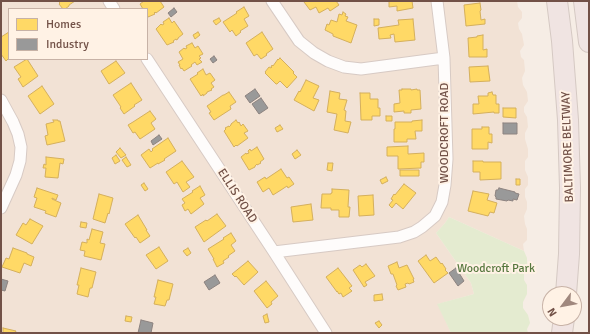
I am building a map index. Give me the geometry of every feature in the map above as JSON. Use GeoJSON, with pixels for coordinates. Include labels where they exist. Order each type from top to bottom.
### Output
{"type":"FeatureCollection","features":[{"type":"Feature","properties":{"kind":"highway","name":"BALTIMORE BELTWAY"},"geometry":{"type":"LineString","coordinates":[[557,1],[562,41],[568,120],[570,188],[566,286]]}},
{"type":"Feature","properties":{"kind":"highway"},"geometry":{"type":"LineString","coordinates":[[584,1],[589,42]]}},
{"type":"Feature","properties":{"kind":"street"},"geometry":{"type":"LineString","coordinates":[[272,1],[299,40],[314,53],[328,61],[344,67],[361,69],[444,58]]}},
{"type":"Feature","properties":{"kind":"street","name":"WOODCROFT ROAD"},"geometry":{"type":"LineString","coordinates":[[274,252],[399,238],[414,232],[435,216],[442,202],[446,185],[447,159],[444,58],[437,1]]}},
{"type":"Feature","properties":{"kind":"street","name":"ELLIS ROAD"},"geometry":{"type":"LineString","coordinates":[[148,60],[326,333]]}},
{"type":"Feature","properties":{"kind":"street"},"geometry":{"type":"LineString","coordinates":[[1,100],[18,134],[21,148],[20,161],[16,175],[1,207]]}},
{"type":"Feature","properties":{"kind":"shaded area"},"geometry":{"type":"Polygon","coordinates":[[[1,1],[517,1],[518,7],[522,12],[522,18],[518,23],[524,45],[520,51],[521,57],[524,60],[525,71],[522,78],[523,85],[527,92],[528,101],[524,107],[528,127],[525,133],[528,157],[525,161],[525,170],[528,177],[528,185],[525,189],[527,209],[524,216],[527,229],[527,240],[523,244],[524,251],[449,217],[436,233],[471,283],[474,294],[438,304],[451,333],[1,333],[1,1]]]}},
{"type":"Feature","properties":{"kind":"green space","name":"Woodcroft Park"},"geometry":{"type":"Polygon","coordinates":[[[449,217],[524,251],[527,258],[527,267],[524,273],[524,280],[527,285],[527,294],[523,302],[523,308],[528,315],[530,323],[527,329],[528,333],[451,333],[437,304],[474,294],[471,283],[436,233],[449,217]]]}},
{"type":"Feature","properties":{"kind":"building: Homes"},"geometry":{"type":"Polygon","coordinates":[[[58,1],[75,1],[66,8],[62,8],[59,4],[60,3],[58,1]]]}},
{"type":"Feature","properties":{"kind":"building: Homes"},"geometry":{"type":"Polygon","coordinates":[[[144,1],[160,1],[164,7],[148,17],[148,8],[142,8],[140,4],[144,1]]]}},
{"type":"Feature","properties":{"kind":"building: Homes"},"geometry":{"type":"Polygon","coordinates":[[[336,1],[339,5],[330,11],[328,8],[319,13],[316,7],[310,10],[304,2],[336,1]]]}},
{"type":"Feature","properties":{"kind":"building: Homes"},"geometry":{"type":"Polygon","coordinates":[[[389,1],[412,1],[413,8],[397,11],[397,6],[389,7],[389,1]]]}},
{"type":"Feature","properties":{"kind":"building: Homes"},"geometry":{"type":"Polygon","coordinates":[[[480,3],[481,20],[485,19],[485,24],[466,26],[464,5],[480,3]]]}},
{"type":"Feature","properties":{"kind":"building: Homes"},"geometry":{"type":"Polygon","coordinates":[[[244,7],[249,16],[244,19],[248,26],[240,31],[241,32],[236,36],[232,30],[230,32],[223,22],[244,7]]]}},
{"type":"Feature","properties":{"kind":"building: Homes"},"geometry":{"type":"Polygon","coordinates":[[[343,12],[346,14],[345,16],[348,17],[346,21],[357,25],[351,43],[333,36],[333,34],[325,30],[327,24],[329,25],[331,20],[337,22],[339,14],[342,15],[343,12]]]}},
{"type":"Feature","properties":{"kind":"building: Homes"},"geometry":{"type":"Polygon","coordinates":[[[169,18],[172,23],[174,21],[183,34],[178,39],[173,41],[174,42],[167,45],[156,29],[161,24],[164,24],[163,22],[169,18]]]}},
{"type":"Feature","properties":{"kind":"building: Homes"},"geometry":{"type":"Polygon","coordinates":[[[219,18],[221,21],[216,25],[213,21],[219,18]]]}},
{"type":"Feature","properties":{"kind":"building: Homes"},"geometry":{"type":"Polygon","coordinates":[[[374,19],[379,19],[379,25],[374,26],[374,19]]]}},
{"type":"Feature","properties":{"kind":"building: Homes"},"geometry":{"type":"Polygon","coordinates":[[[413,19],[415,40],[395,42],[394,34],[390,35],[391,38],[379,39],[378,28],[399,25],[398,20],[413,19]]]}},
{"type":"Feature","properties":{"kind":"building: Homes"},"geometry":{"type":"Polygon","coordinates":[[[198,32],[200,35],[195,39],[193,35],[198,32]]]}},
{"type":"Feature","properties":{"kind":"building: Homes"},"geometry":{"type":"Polygon","coordinates":[[[262,32],[273,49],[261,59],[257,54],[254,56],[246,43],[262,32]]]}},
{"type":"Feature","properties":{"kind":"building: Homes"},"geometry":{"type":"Polygon","coordinates":[[[8,33],[8,59],[6,61],[1,54],[1,37],[8,33]]]}},
{"type":"Feature","properties":{"kind":"building: Homes"},"geometry":{"type":"Polygon","coordinates":[[[483,35],[483,50],[487,49],[487,57],[469,57],[468,38],[483,35]]]}},
{"type":"Feature","properties":{"kind":"building: Homes"},"geometry":{"type":"Polygon","coordinates":[[[192,43],[195,48],[198,46],[203,54],[199,56],[201,58],[199,59],[202,62],[197,65],[195,62],[184,71],[182,68],[181,69],[178,62],[183,59],[179,52],[184,48],[187,48],[186,46],[192,43]]]}},
{"type":"Feature","properties":{"kind":"building: Homes"},"geometry":{"type":"Polygon","coordinates":[[[280,58],[297,77],[287,88],[280,81],[276,84],[265,73],[269,67],[271,68],[272,65],[273,66],[280,58]]]}},
{"type":"Feature","properties":{"kind":"building: Homes"},"geometry":{"type":"Polygon","coordinates":[[[28,60],[38,76],[23,87],[18,79],[21,77],[14,67],[28,60]]]}},
{"type":"Feature","properties":{"kind":"building: Homes"},"geometry":{"type":"Polygon","coordinates":[[[116,61],[125,73],[109,84],[101,71],[116,61]]]}},
{"type":"Feature","properties":{"kind":"building: Homes"},"geometry":{"type":"Polygon","coordinates":[[[488,66],[490,81],[470,82],[469,67],[488,66]]]}},
{"type":"Feature","properties":{"kind":"building: Homes"},"geometry":{"type":"Polygon","coordinates":[[[203,69],[206,75],[210,73],[215,80],[211,83],[214,87],[211,89],[212,90],[201,96],[190,79],[203,69]]]}},
{"type":"Feature","properties":{"kind":"building: Homes"},"geometry":{"type":"Polygon","coordinates":[[[306,80],[319,86],[313,98],[319,100],[314,111],[294,100],[306,80]]]}},
{"type":"Feature","properties":{"kind":"building: Homes"},"geometry":{"type":"Polygon","coordinates":[[[131,83],[142,100],[124,114],[113,95],[131,83]]]}},
{"type":"Feature","properties":{"kind":"building: Homes"},"geometry":{"type":"Polygon","coordinates":[[[42,86],[54,104],[40,114],[28,96],[42,86]]]}},
{"type":"Feature","properties":{"kind":"building: Homes"},"geometry":{"type":"Polygon","coordinates":[[[399,90],[420,90],[421,109],[411,110],[411,113],[404,113],[404,111],[394,112],[394,104],[400,103],[399,90]]]}},
{"type":"Feature","properties":{"kind":"building: Homes"},"geometry":{"type":"Polygon","coordinates":[[[330,91],[340,93],[339,99],[347,100],[344,110],[346,111],[345,121],[351,122],[348,133],[334,130],[337,114],[327,112],[330,91]]]}},
{"type":"Feature","properties":{"kind":"building: Homes"},"geometry":{"type":"Polygon","coordinates":[[[229,92],[236,102],[230,106],[231,109],[214,120],[209,113],[211,112],[207,106],[229,92]]]}},
{"type":"Feature","properties":{"kind":"building: Homes"},"geometry":{"type":"Polygon","coordinates":[[[492,92],[493,95],[496,95],[496,104],[499,104],[499,113],[473,114],[473,104],[479,104],[478,96],[488,96],[488,93],[492,92]]]}},
{"type":"Feature","properties":{"kind":"building: Homes"},"geometry":{"type":"Polygon","coordinates":[[[360,93],[370,93],[370,99],[378,99],[380,116],[372,116],[372,120],[361,120],[360,93]]]}},
{"type":"Feature","properties":{"kind":"building: Homes"},"geometry":{"type":"Polygon","coordinates":[[[503,108],[516,108],[516,118],[503,117],[503,108]]]}},
{"type":"Feature","properties":{"kind":"building: Homes"},"geometry":{"type":"Polygon","coordinates":[[[150,111],[156,119],[151,123],[155,129],[140,139],[135,132],[133,133],[128,125],[150,111]]]}},
{"type":"Feature","properties":{"kind":"building: Homes"},"geometry":{"type":"Polygon","coordinates":[[[386,116],[392,116],[392,121],[386,121],[386,116]]]}},
{"type":"Feature","properties":{"kind":"building: Homes"},"geometry":{"type":"Polygon","coordinates":[[[53,120],[60,121],[65,141],[47,145],[45,136],[48,135],[46,124],[54,122],[53,120]]]}},
{"type":"Feature","properties":{"kind":"building: Homes"},"geometry":{"type":"Polygon","coordinates":[[[236,120],[241,126],[243,124],[248,131],[244,133],[248,138],[234,147],[224,131],[226,129],[225,128],[229,127],[236,120]]]}},
{"type":"Feature","properties":{"kind":"building: Homes"},"geometry":{"type":"Polygon","coordinates":[[[422,120],[422,131],[415,131],[416,139],[407,139],[407,142],[394,142],[395,122],[412,122],[422,120]]]}},
{"type":"Feature","properties":{"kind":"building: Homes"},"geometry":{"type":"Polygon","coordinates":[[[280,125],[283,129],[277,132],[275,128],[280,125]]]}},
{"type":"Feature","properties":{"kind":"building: Homes"},"geometry":{"type":"Polygon","coordinates":[[[482,127],[489,127],[489,134],[492,134],[492,143],[488,142],[488,149],[472,149],[472,129],[482,129],[482,127]]]}},
{"type":"Feature","properties":{"kind":"building: Homes"},"geometry":{"type":"Polygon","coordinates":[[[168,138],[176,151],[164,159],[165,160],[150,168],[141,155],[149,149],[151,152],[153,150],[152,149],[168,138]]]}},
{"type":"Feature","properties":{"kind":"building: Homes"},"geometry":{"type":"Polygon","coordinates":[[[408,146],[408,154],[424,153],[424,162],[421,162],[421,168],[398,169],[398,156],[387,156],[387,147],[408,146]]]}},
{"type":"Feature","properties":{"kind":"building: Homes"},"geometry":{"type":"Polygon","coordinates":[[[257,147],[264,159],[260,162],[261,163],[249,170],[241,157],[246,153],[249,153],[248,151],[250,149],[251,151],[257,147]]]}},
{"type":"Feature","properties":{"kind":"building: Homes"},"geometry":{"type":"Polygon","coordinates":[[[120,148],[126,155],[121,158],[116,152],[120,148]]]}},
{"type":"Feature","properties":{"kind":"building: Homes"},"geometry":{"type":"Polygon","coordinates":[[[297,150],[301,155],[295,159],[292,154],[297,150]]]}},
{"type":"Feature","properties":{"kind":"building: Homes"},"geometry":{"type":"Polygon","coordinates":[[[116,155],[120,161],[115,164],[112,158],[116,155]]]}},
{"type":"Feature","properties":{"kind":"building: Homes"},"geometry":{"type":"Polygon","coordinates":[[[46,157],[64,159],[63,164],[60,163],[58,178],[45,177],[46,168],[43,168],[44,164],[46,165],[46,157]]]}},
{"type":"Feature","properties":{"kind":"building: Homes"},"geometry":{"type":"Polygon","coordinates":[[[126,157],[131,165],[127,167],[122,160],[126,157]]]}},
{"type":"Feature","properties":{"kind":"building: Homes"},"geometry":{"type":"Polygon","coordinates":[[[182,161],[194,177],[186,182],[190,187],[183,192],[177,182],[174,184],[166,172],[182,161]]]}},
{"type":"Feature","properties":{"kind":"building: Homes"},"geometry":{"type":"Polygon","coordinates":[[[473,161],[501,162],[501,179],[480,180],[480,172],[473,172],[473,161]]]}},
{"type":"Feature","properties":{"kind":"building: Homes"},"geometry":{"type":"Polygon","coordinates":[[[328,163],[333,163],[332,171],[327,170],[328,163]]]}},
{"type":"Feature","properties":{"kind":"building: Homes"},"geometry":{"type":"Polygon","coordinates":[[[281,169],[287,178],[289,177],[294,184],[288,188],[287,186],[273,195],[269,188],[263,192],[257,182],[265,177],[266,179],[281,169]]]}},
{"type":"Feature","properties":{"kind":"building: Homes"},"geometry":{"type":"Polygon","coordinates":[[[400,170],[419,170],[419,176],[400,176],[400,170]]]}},
{"type":"Feature","properties":{"kind":"building: Homes"},"geometry":{"type":"Polygon","coordinates":[[[386,177],[388,181],[382,184],[380,180],[386,177]]]}},
{"type":"Feature","properties":{"kind":"building: Homes"},"geometry":{"type":"Polygon","coordinates":[[[516,179],[520,179],[520,185],[516,185],[516,179]]]}},
{"type":"Feature","properties":{"kind":"building: Homes"},"geometry":{"type":"Polygon","coordinates":[[[144,183],[148,189],[145,191],[141,185],[144,183]]]}},
{"type":"Feature","properties":{"kind":"building: Homes"},"geometry":{"type":"Polygon","coordinates":[[[404,184],[416,193],[403,209],[396,203],[392,208],[389,205],[393,200],[391,199],[404,184]]]}},
{"type":"Feature","properties":{"kind":"building: Homes"},"geometry":{"type":"Polygon","coordinates":[[[200,186],[205,195],[200,198],[204,204],[191,214],[188,209],[185,211],[182,205],[185,203],[182,199],[200,186]]]}},
{"type":"Feature","properties":{"kind":"building: Homes"},"geometry":{"type":"Polygon","coordinates":[[[37,188],[58,195],[56,200],[52,198],[61,203],[56,217],[45,213],[46,211],[34,207],[37,198],[34,197],[37,188]]]}},
{"type":"Feature","properties":{"kind":"building: Homes"},"geometry":{"type":"Polygon","coordinates":[[[332,189],[349,190],[349,217],[339,217],[339,210],[321,208],[322,194],[331,194],[332,189]]]}},
{"type":"Feature","properties":{"kind":"building: Homes"},"geometry":{"type":"Polygon","coordinates":[[[473,191],[489,194],[487,200],[497,203],[494,213],[490,212],[488,216],[468,211],[473,191]]]}},
{"type":"Feature","properties":{"kind":"building: Homes"},"geometry":{"type":"Polygon","coordinates":[[[99,194],[113,198],[105,223],[93,219],[99,194]]]}},
{"type":"Feature","properties":{"kind":"building: Homes"},"geometry":{"type":"Polygon","coordinates":[[[373,195],[374,215],[359,216],[358,196],[373,195]]]}},
{"type":"Feature","properties":{"kind":"building: Homes"},"geometry":{"type":"Polygon","coordinates":[[[311,204],[313,220],[293,222],[291,207],[311,204]]]}},
{"type":"Feature","properties":{"kind":"building: Homes"},"geometry":{"type":"Polygon","coordinates":[[[217,214],[226,226],[204,242],[195,227],[217,214]]]}},
{"type":"Feature","properties":{"kind":"building: Homes"},"geometry":{"type":"Polygon","coordinates":[[[138,215],[150,236],[140,243],[125,224],[138,215]]]}},
{"type":"Feature","properties":{"kind":"building: Homes"},"geometry":{"type":"Polygon","coordinates":[[[30,219],[43,226],[32,244],[16,235],[23,223],[26,225],[30,219]]]}},
{"type":"Feature","properties":{"kind":"building: Homes"},"geometry":{"type":"Polygon","coordinates":[[[81,222],[87,223],[86,228],[80,227],[81,222]]]}},
{"type":"Feature","properties":{"kind":"building: Homes"},"geometry":{"type":"Polygon","coordinates":[[[92,229],[103,232],[100,243],[105,244],[101,260],[84,256],[85,251],[80,250],[82,242],[87,243],[87,239],[89,240],[92,229]]]}},
{"type":"Feature","properties":{"kind":"building: Homes"},"geometry":{"type":"Polygon","coordinates":[[[231,233],[236,241],[231,245],[235,251],[223,261],[224,263],[217,267],[208,249],[231,233]]]}},
{"type":"Feature","properties":{"kind":"building: Homes"},"geometry":{"type":"Polygon","coordinates":[[[159,247],[168,261],[156,269],[146,255],[159,247]]]}},
{"type":"Feature","properties":{"kind":"building: Homes"},"geometry":{"type":"Polygon","coordinates":[[[13,248],[34,257],[31,266],[24,263],[20,273],[2,267],[6,258],[9,259],[13,248]]]}},
{"type":"Feature","properties":{"kind":"building: Homes"},"geometry":{"type":"Polygon","coordinates":[[[188,248],[191,253],[187,256],[183,251],[188,248]]]}},
{"type":"Feature","properties":{"kind":"building: Homes"},"geometry":{"type":"Polygon","coordinates":[[[426,255],[430,261],[436,257],[448,273],[434,283],[418,261],[426,255]]]}},
{"type":"Feature","properties":{"kind":"building: Homes"},"geometry":{"type":"Polygon","coordinates":[[[248,261],[258,272],[244,285],[236,276],[235,277],[232,274],[248,261]]]}},
{"type":"Feature","properties":{"kind":"building: Homes"},"geometry":{"type":"Polygon","coordinates":[[[397,262],[399,268],[407,265],[414,279],[414,282],[405,284],[406,287],[398,290],[393,274],[391,274],[388,266],[397,262]]]}},
{"type":"Feature","properties":{"kind":"building: Homes"},"geometry":{"type":"Polygon","coordinates":[[[366,264],[375,276],[365,282],[367,285],[364,287],[353,270],[360,265],[362,267],[366,264]]]}},
{"type":"Feature","properties":{"kind":"building: Homes"},"geometry":{"type":"Polygon","coordinates":[[[81,268],[96,272],[88,297],[77,294],[79,285],[77,285],[81,268]]]}},
{"type":"Feature","properties":{"kind":"building: Homes"},"geometry":{"type":"Polygon","coordinates":[[[338,268],[352,286],[349,288],[352,291],[343,297],[341,293],[339,294],[337,292],[326,277],[338,268]]]}},
{"type":"Feature","properties":{"kind":"building: Homes"},"geometry":{"type":"Polygon","coordinates":[[[158,280],[173,284],[169,300],[167,300],[165,306],[154,304],[158,280]]]}},
{"type":"Feature","properties":{"kind":"building: Homes"},"geometry":{"type":"Polygon","coordinates":[[[266,281],[278,296],[267,308],[254,291],[266,281]]]}},
{"type":"Feature","properties":{"kind":"building: Homes"},"geometry":{"type":"Polygon","coordinates":[[[382,294],[383,300],[374,301],[374,295],[382,294]]]}},
{"type":"Feature","properties":{"kind":"building: Homes"},"geometry":{"type":"Polygon","coordinates":[[[267,314],[269,322],[265,323],[263,316],[267,314]]]}},
{"type":"Feature","properties":{"kind":"building: Homes"},"geometry":{"type":"Polygon","coordinates":[[[126,316],[132,317],[131,322],[125,321],[126,316]]]}},
{"type":"Feature","properties":{"kind":"building: Homes"},"geometry":{"type":"Polygon","coordinates":[[[379,321],[382,325],[379,328],[375,323],[379,321]]]}},
{"type":"Feature","properties":{"kind":"building: Homes"},"geometry":{"type":"Polygon","coordinates":[[[3,328],[16,331],[15,333],[3,333],[3,328]]]}},
{"type":"Feature","properties":{"kind":"building: Industry"},"geometry":{"type":"Polygon","coordinates":[[[174,8],[177,12],[171,17],[168,13],[174,8]]]}},
{"type":"Feature","properties":{"kind":"building: Industry"},"geometry":{"type":"Polygon","coordinates":[[[214,56],[217,60],[213,63],[210,59],[214,56]]]}},
{"type":"Feature","properties":{"kind":"building: Industry"},"geometry":{"type":"Polygon","coordinates":[[[255,89],[260,96],[250,103],[245,96],[255,89]]]}},
{"type":"Feature","properties":{"kind":"building: Industry"},"geometry":{"type":"Polygon","coordinates":[[[261,98],[268,108],[259,114],[252,104],[261,98]]]}},
{"type":"Feature","properties":{"kind":"building: Industry"},"geometry":{"type":"Polygon","coordinates":[[[503,123],[517,123],[517,134],[503,134],[503,123]]]}},
{"type":"Feature","properties":{"kind":"building: Industry"},"geometry":{"type":"Polygon","coordinates":[[[159,135],[162,139],[153,145],[151,141],[159,135]]]}},
{"type":"Feature","properties":{"kind":"building: Industry"},"geometry":{"type":"Polygon","coordinates":[[[499,188],[519,194],[517,200],[513,199],[513,201],[507,201],[496,199],[496,190],[499,188]]]}},
{"type":"Feature","properties":{"kind":"building: Industry"},"geometry":{"type":"Polygon","coordinates":[[[456,268],[464,281],[458,286],[449,273],[456,268]]]}},
{"type":"Feature","properties":{"kind":"building: Industry"},"geometry":{"type":"Polygon","coordinates":[[[215,275],[220,283],[209,290],[204,282],[215,275]]]}},
{"type":"Feature","properties":{"kind":"building: Industry"},"geometry":{"type":"Polygon","coordinates":[[[1,279],[8,281],[5,291],[1,290],[1,279]]]}},
{"type":"Feature","properties":{"kind":"building: Industry"},"geometry":{"type":"Polygon","coordinates":[[[141,320],[153,323],[151,333],[138,333],[141,320]]]}}]}
